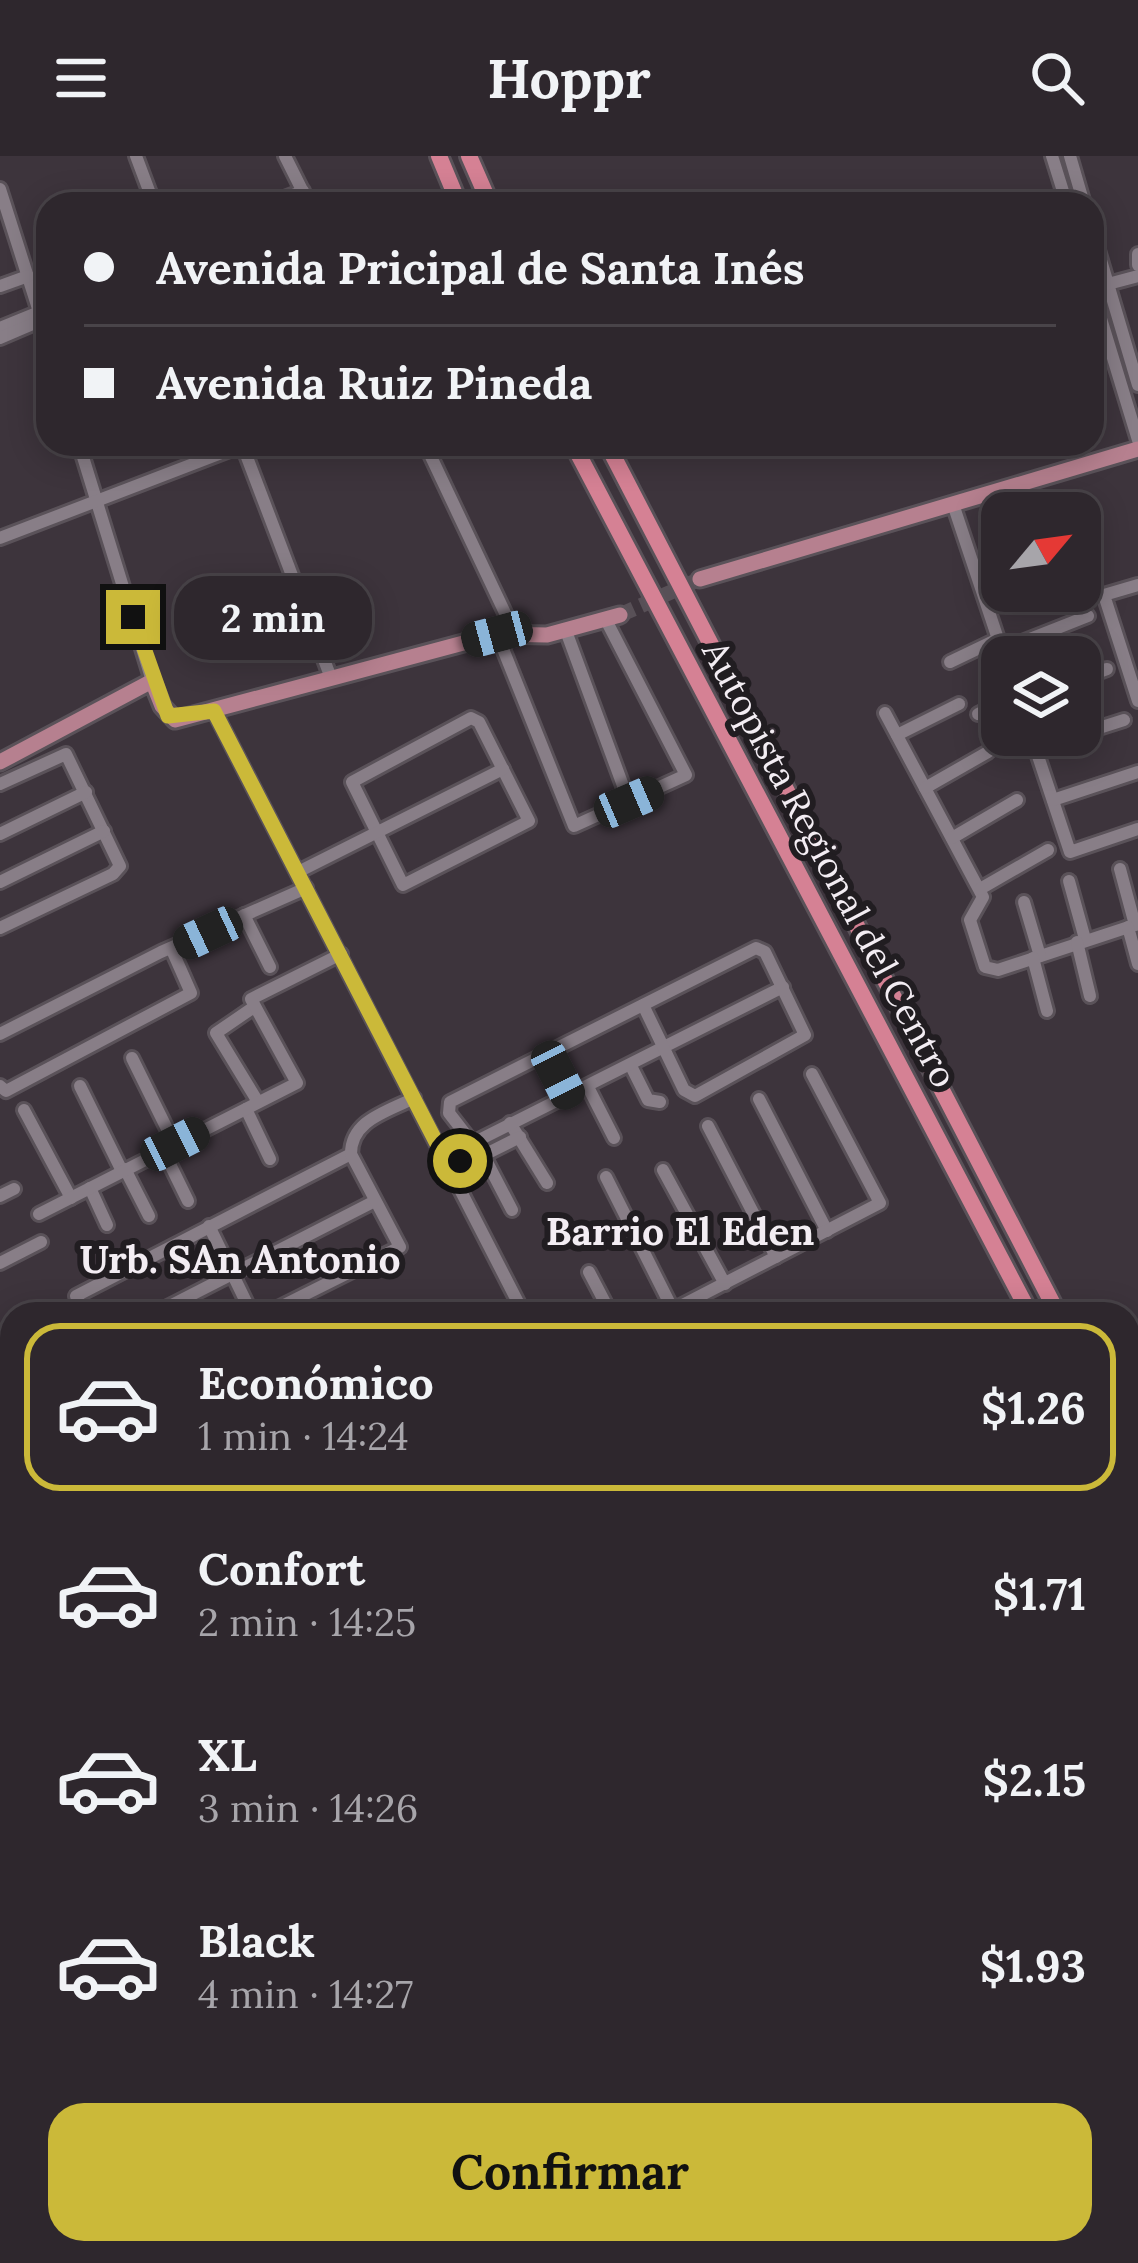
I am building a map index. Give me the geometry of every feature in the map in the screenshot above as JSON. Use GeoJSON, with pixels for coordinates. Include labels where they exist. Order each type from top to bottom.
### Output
{"type":"FeatureCollection","features":[{"type":"Feature","properties":{"kind":"highway"},"geometry":{"type":"LineString","coordinates":[[440,156],[454,192]]}},
{"type":"Feature","properties":{"kind":"highway"},"geometry":{"type":"LineString","coordinates":[[470,156],[485,192]]}},
{"type":"Feature","properties":{"kind":"highway","name":"Autopista Regional del Centro"},"geometry":{"type":"LineString","coordinates":[[579,456],[1024,1302]]}},
{"type":"Feature","properties":{"kind":"highway","name":"Autopista Regional del Centro"},"geometry":{"type":"LineString","coordinates":[[613,456],[1052,1302]]}},
{"type":"Feature","properties":{"kind":"main road"},"geometry":{"type":"LineString","coordinates":[[1104,455],[1138,444]]}},
{"type":"Feature","properties":{"kind":"main road"},"geometry":{"type":"LineString","coordinates":[[700,578],[1101,456]]}},
{"type":"Feature","properties":{"kind":"main road"},"geometry":{"type":"LineString","coordinates":[[0,762],[152,681],[162,706],[175,720],[497,634],[566,631],[613,618]]}},
{"type":"Feature","properties":{"kind":"street"},"geometry":{"type":"LineString","coordinates":[[136,156],[150,192]]}},
{"type":"Feature","properties":{"kind":"street"},"geometry":{"type":"LineString","coordinates":[[285,156],[303,192]]}},
{"type":"Feature","properties":{"kind":"street"},"geometry":{"type":"LineString","coordinates":[[1052,156],[1063,192]]}},
{"type":"Feature","properties":{"kind":"street"},"geometry":{"type":"LineString","coordinates":[[1070,156],[1080,192]]}},
{"type":"Feature","properties":{"kind":"street"},"geometry":{"type":"LineString","coordinates":[[0,189],[28,276],[36,287]]}},
{"type":"Feature","properties":{"kind":"street"},"geometry":{"type":"LineString","coordinates":[[1138,254],[1138,265]]}},
{"type":"Feature","properties":{"kind":"street"},"geometry":{"type":"LineString","coordinates":[[1104,270],[1138,385]]}},
{"type":"Feature","properties":{"kind":"street"},"geometry":{"type":"LineString","coordinates":[[0,286],[28,276]]}},
{"type":"Feature","properties":{"kind":"street"},"geometry":{"type":"LineString","coordinates":[[1108,284],[1138,276]]}},
{"type":"Feature","properties":{"kind":"street"},"geometry":{"type":"LineString","coordinates":[[0,328],[36,317]]}},
{"type":"Feature","properties":{"kind":"street"},"geometry":{"type":"LineString","coordinates":[[0,338],[36,319]]}},
{"type":"Feature","properties":{"kind":"street"},"geometry":{"type":"LineString","coordinates":[[1104,329],[1138,444]]}},
{"type":"Feature","properties":{"kind":"street"},"geometry":{"type":"LineString","coordinates":[[82,456],[152,681]]}},
{"type":"Feature","properties":{"kind":"street"},"geometry":{"type":"LineString","coordinates":[[0,538],[212,456]]}},
{"type":"Feature","properties":{"kind":"street"},"geometry":{"type":"LineString","coordinates":[[248,456],[331,678]]}},
{"type":"Feature","properties":{"kind":"street"},"geometry":{"type":"LineString","coordinates":[[431,456],[515,634]]}},
{"type":"Feature","properties":{"kind":"street"},"geometry":{"type":"LineString","coordinates":[[953,504],[981,588]]}},
{"type":"Feature","properties":{"kind":"street"},"geometry":{"type":"LineString","coordinates":[[1138,585],[1104,595],[1131,654],[1138,700]]}},
{"type":"Feature","properties":{"kind":"street"},"geometry":{"type":"LineString","coordinates":[[1036,636],[1088,616]]}},
{"type":"Feature","properties":{"kind":"street"},"geometry":{"type":"LineString","coordinates":[[497,634],[571,824],[686,775],[613,618]]}},
{"type":"Feature","properties":{"kind":"street"},"geometry":{"type":"LineString","coordinates":[[566,631],[629,802]]}},
{"type":"Feature","properties":{"kind":"street"},"geometry":{"type":"LineString","coordinates":[[950,662],[981,654]]}},
{"type":"Feature","properties":{"kind":"street"},"geometry":{"type":"LineString","coordinates":[[1101,672],[1107,670]]}},
{"type":"Feature","properties":{"kind":"street"},"geometry":{"type":"LineString","coordinates":[[897,735],[959,704]]}},
{"type":"Feature","properties":{"kind":"street"},"geometry":{"type":"LineString","coordinates":[[214,711],[518,1302]]}},
{"type":"Feature","properties":{"kind":"street"},"geometry":{"type":"LineString","coordinates":[[885,713],[980,889],[982,904],[970,920],[985,967],[998,970],[1134,926]]}},
{"type":"Feature","properties":{"kind":"street"},"geometry":{"type":"LineString","coordinates":[[471,718],[479,722],[530,821],[406,885],[375,833],[352,782],[471,718]]}},
{"type":"Feature","properties":{"kind":"street"},"geometry":{"type":"LineString","coordinates":[[1101,728],[1124,720]]}},
{"type":"Feature","properties":{"kind":"street"},"geometry":{"type":"LineString","coordinates":[[48,737],[58,756]]}},
{"type":"Feature","properties":{"kind":"street"},"geometry":{"type":"LineString","coordinates":[[0,784],[68,755],[121,866],[116,873],[0,928]]}},
{"type":"Feature","properties":{"kind":"street"},"geometry":{"type":"LineString","coordinates":[[926,788],[981,756]]}},
{"type":"Feature","properties":{"kind":"street"},"geometry":{"type":"LineString","coordinates":[[1038,756],[1070,852],[1138,829]]}},
{"type":"Feature","properties":{"kind":"street"},"geometry":{"type":"LineString","coordinates":[[298,872],[503,769]]}},
{"type":"Feature","properties":{"kind":"street"},"geometry":{"type":"LineString","coordinates":[[1053,800],[1138,772]]}},
{"type":"Feature","properties":{"kind":"street"},"geometry":{"type":"LineString","coordinates":[[0,834],[86,792]]}},
{"type":"Feature","properties":{"kind":"street"},"geometry":{"type":"LineString","coordinates":[[952,838],[1017,800]]}},
{"type":"Feature","properties":{"kind":"street"},"geometry":{"type":"LineString","coordinates":[[0,882],[104,832]]}},
{"type":"Feature","properties":{"kind":"street"},"geometry":{"type":"LineString","coordinates":[[980,889],[1048,850]]}},
{"type":"Feature","properties":{"kind":"street"},"geometry":{"type":"LineString","coordinates":[[1120,869],[1138,964]]}},
{"type":"Feature","properties":{"kind":"street"},"geometry":{"type":"LineString","coordinates":[[1069,881],[1090,996]]}},
{"type":"Feature","properties":{"kind":"street"},"geometry":{"type":"LineString","coordinates":[[0,1034],[306,888]]}},
{"type":"Feature","properties":{"kind":"street"},"geometry":{"type":"LineString","coordinates":[[1024,902],[1047,1011]]}},
{"type":"Feature","properties":{"kind":"street"},"geometry":{"type":"LineString","coordinates":[[244,915],[270,967]]}},
{"type":"Feature","properties":{"kind":"street"},"geometry":{"type":"LineString","coordinates":[[512,1210],[448,1111],[450,1102],[756,948],[765,952],[805,1035],[712,1087],[688,1095],[643,1005]]}},
{"type":"Feature","properties":{"kind":"street"},"geometry":{"type":"LineString","coordinates":[[0,1086],[6,1091],[191,993],[172,950]]}},
{"type":"Feature","properties":{"kind":"street"},"geometry":{"type":"LineString","coordinates":[[38,1214],[298,1081],[254,1007],[254,994],[341,954]]}},
{"type":"Feature","properties":{"kind":"street"},"geometry":{"type":"LineString","coordinates":[[449,1167],[511,1124],[783,986]]}},
{"type":"Feature","properties":{"kind":"street"},"geometry":{"type":"LineString","coordinates":[[254,1007],[216,1033],[252,1106],[270,1159]]}},
{"type":"Feature","properties":{"kind":"street"},"geometry":{"type":"LineString","coordinates":[[547,1053],[569,1096]]}},
{"type":"Feature","properties":{"kind":"street"},"geometry":{"type":"LineString","coordinates":[[132,1058],[188,1201]]}},
{"type":"Feature","properties":{"kind":"street"},"geometry":{"type":"LineString","coordinates":[[631,1066],[648,1100],[660,1102]]}},
{"type":"Feature","properties":{"kind":"street"},"geometry":{"type":"LineString","coordinates":[[689,1302],[880,1203],[812,1073]]}},
{"type":"Feature","properties":{"kind":"street"},"geometry":{"type":"LineString","coordinates":[[80,1086],[149,1216]]}},
{"type":"Feature","properties":{"kind":"street"},"geometry":{"type":"LineString","coordinates":[[588,1088],[614,1138]]}},
{"type":"Feature","properties":{"kind":"street"},"geometry":{"type":"LineString","coordinates":[[290,1302],[400,1247],[351,1154],[357,1128],[414,1098]]}},
{"type":"Feature","properties":{"kind":"street"},"geometry":{"type":"LineString","coordinates":[[760,1099],[827,1231]]}},
{"type":"Feature","properties":{"kind":"street"},"geometry":{"type":"LineString","coordinates":[[24,1110],[71,1198]]}},
{"type":"Feature","properties":{"kind":"street"},"geometry":{"type":"LineString","coordinates":[[511,1124],[547,1183]]}},
{"type":"Feature","properties":{"kind":"street"},"geometry":{"type":"LineString","coordinates":[[708,1126],[776,1257]]}},
{"type":"Feature","properties":{"kind":"street"},"geometry":{"type":"LineString","coordinates":[[477,1151],[520,1137]]}},
{"type":"Feature","properties":{"kind":"street"},"geometry":{"type":"LineString","coordinates":[[79,1302],[76,1296],[351,1154]]}},
{"type":"Feature","properties":{"kind":"street"},"geometry":{"type":"LineString","coordinates":[[663,1170],[724,1284]]}},
{"type":"Feature","properties":{"kind":"street"},"geometry":{"type":"LineString","coordinates":[[606,1177],[664,1302]]}},
{"type":"Feature","properties":{"kind":"street"},"geometry":{"type":"LineString","coordinates":[[90,1188],[107,1226]]}},
{"type":"Feature","properties":{"kind":"street"},"geometry":{"type":"LineString","coordinates":[[0,1196],[14,1189]]}},
{"type":"Feature","properties":{"kind":"street"},"geometry":{"type":"LineString","coordinates":[[177,1302],[376,1201]]}},
{"type":"Feature","properties":{"kind":"street"},"geometry":{"type":"LineString","coordinates":[[208,1226],[246,1302]]}},
{"type":"Feature","properties":{"kind":"street"},"geometry":{"type":"LineString","coordinates":[[0,1264],[41,1242]]}},
{"type":"Feature","properties":{"kind":"street"},"geometry":{"type":"LineString","coordinates":[[589,1272],[605,1302]]}},
{"type":"Feature","properties":{"kind":"tunnel"},"geometry":{"type":"LineString","coordinates":[[620,615],[700,579]]}},
{"type":"Feature","properties":{"kind":"district","name":"Barrio El Eden"},"geometry":{"type":"Point","coordinates":[680,1231]}},
{"type":"Feature","properties":{"kind":"district","name":"Urb. SAn Antonio"},"geometry":{"type":"Point","coordinates":[240,1259]}},
{"type":"Feature","properties":{"kind":"route"},"geometry":{"type":"LineString","coordinates":[[133,617],[168,716],[175,720],[214,711],[449,1167],[460,1161]]}}]}
